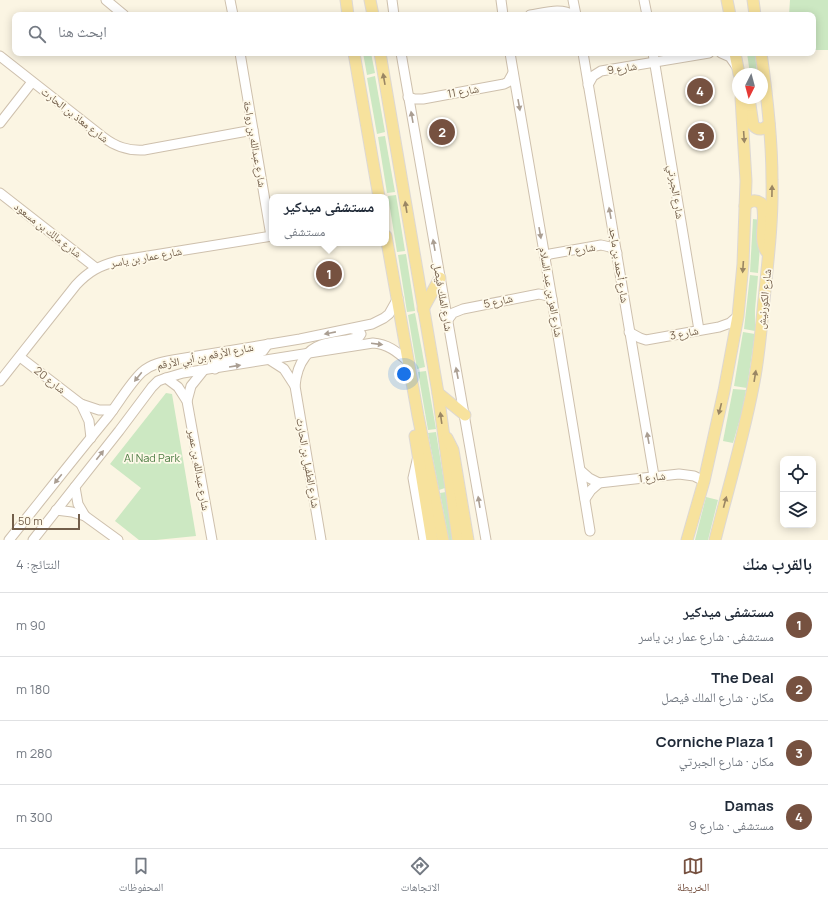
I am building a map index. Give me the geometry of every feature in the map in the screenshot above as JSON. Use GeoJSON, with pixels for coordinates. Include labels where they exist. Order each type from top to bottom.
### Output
{"type":"FeatureCollection","features":[{"type":"Feature","properties":{"kind":"main road"},"geometry":{"type":"LineString","coordinates":[[346,0],[348,12]]}},
{"type":"Feature","properties":{"kind":"main road"},"geometry":{"type":"LineString","coordinates":[[370,0],[372,12]]}},
{"type":"Feature","properties":{"kind":"main road"},"geometry":{"type":"LineString","coordinates":[[727,0],[729,12]]}},
{"type":"Feature","properties":{"kind":"main road"},"geometry":{"type":"LineString","coordinates":[[753,0],[755,12]]}},
{"type":"Feature","properties":{"kind":"main road"},"geometry":{"type":"LineString","coordinates":[[355,56],[378,194]]}},
{"type":"Feature","properties":{"kind":"main road","name":"شارع الملك فيصل"},"geometry":{"type":"LineString","coordinates":[[381,56],[438,393],[458,540]]}},
{"type":"Feature","properties":{"kind":"main road"},"geometry":{"type":"LineString","coordinates":[[736,56],[738,68]]}},
{"type":"Feature","properties":{"kind":"main road","name":"شارع الكورنيش"},"geometry":{"type":"LineString","coordinates":[[715,540],[741,444],[753,385],[759,350],[771,236],[772,179],[769,124],[761,56]]}},
{"type":"Feature","properties":{"kind":"main road"},"geometry":{"type":"LineString","coordinates":[[687,540],[704,481],[724,391],[738,316],[743,264],[745,206],[745,150],[741,104]]}},
{"type":"Feature","properties":{"kind":"main road"},"geometry":{"type":"LineString","coordinates":[[750,104],[752,125],[760,130],[769,124]]}},
{"type":"Feature","properties":{"kind":"main road"},"geometry":{"type":"LineString","coordinates":[[745,206],[753,201],[762,204],[764,210],[763,245],[769,254]]}},
{"type":"Feature","properties":{"kind":"main road"},"geometry":{"type":"LineString","coordinates":[[388,246],[418,416],[443,540]]}},
{"type":"Feature","properties":{"kind":"main road"},"geometry":{"type":"LineString","coordinates":[[423,309],[440,278]]}},
{"type":"Feature","properties":{"kind":"main road"},"geometry":{"type":"LineString","coordinates":[[438,393],[465,415]]}},
{"type":"Feature","properties":{"kind":"main road"},"geometry":{"type":"LineString","coordinates":[[418,416],[415,430],[432,540]]}},
{"type":"Feature","properties":{"kind":"main road"},"geometry":{"type":"LineString","coordinates":[[443,434],[448,438],[453,450],[468,540]]}},
{"type":"Feature","properties":{"kind":"street"},"geometry":{"type":"LineString","coordinates":[[106,0],[120,12]]}},
{"type":"Feature","properties":{"kind":"street"},"geometry":{"type":"LineString","coordinates":[[230,0],[232,12]]}},
{"type":"Feature","properties":{"kind":"street"},"geometry":{"type":"LineString","coordinates":[[392,0],[394,12]]}},
{"type":"Feature","properties":{"kind":"street"},"geometry":{"type":"LineString","coordinates":[[501,0],[503,12]]}},
{"type":"Feature","properties":{"kind":"street"},"geometry":{"type":"LineString","coordinates":[[573,0],[575,12]]}},
{"type":"Feature","properties":{"kind":"street"},"geometry":{"type":"LineString","coordinates":[[644,0],[646,12]]}},
{"type":"Feature","properties":{"kind":"street"},"geometry":{"type":"LineString","coordinates":[[554,12],[567,12]]}},
{"type":"Feature","properties":{"kind":"street","name":"شارع معاذ بن الحارث"},"geometry":{"type":"LineString","coordinates":[[0,56],[107,140],[120,148],[144,150],[253,130]]}},
{"type":"Feature","properties":{"kind":"street","name":"شارع عبدالله بن رواحة"},"geometry":{"type":"LineString","coordinates":[[241,56],[269,224]]}},
{"type":"Feature","properties":{"kind":"street","name":"شارع الملك فيصل"},"geometry":{"type":"LineString","coordinates":[[401,56],[486,540]]}},
{"type":"Feature","properties":{"kind":"street","name":"شارع العز بن عبد السلام"},"geometry":{"type":"LineString","coordinates":[[510,56],[590,531]]}},
{"type":"Feature","properties":{"kind":"street","name":"شارع أحمد بن ماجد"},"geometry":{"type":"LineString","coordinates":[[583,56],[654,476]]}},
{"type":"Feature","properties":{"kind":"street","name":"شارع الجبرتي"},"geometry":{"type":"LineString","coordinates":[[654,56],[699,330]]}},
{"type":"Feature","properties":{"kind":"street","name":"شارع 9"},"geometry":{"type":"LineString","coordinates":[[588,85],[593,76],[601,71],[691,56]]}},
{"type":"Feature","properties":{"kind":"street"},"geometry":{"type":"LineString","coordinates":[[728,56],[737,68]]}},
{"type":"Feature","properties":{"kind":"street","name":"شارع 11"},"geometry":{"type":"LineString","coordinates":[[408,97],[423,99],[504,84],[508,82],[513,73]]}},
{"type":"Feature","properties":{"kind":"street"},"geometry":{"type":"LineString","coordinates":[[0,123],[32,82]]}},
{"type":"Feature","properties":{"kind":"street","name":"شارع مالك بن مسعود"},"geometry":{"type":"LineString","coordinates":[[2,198],[96,268]]}},
{"type":"Feature","properties":{"kind":"street","name":"شارع عمار بن ياسر"},"geometry":{"type":"LineString","coordinates":[[0,381],[76,285],[85,275],[96,268],[117,262],[269,236]]}},
{"type":"Feature","properties":{"kind":"street","name":"شارع 7"},"geometry":{"type":"LineString","coordinates":[[545,259],[546,256],[550,254],[601,245],[610,247],[617,253]]}},
{"type":"Feature","properties":{"kind":"street","name":"شارع 5"},"geometry":{"type":"LineString","coordinates":[[447,321],[453,312],[470,307],[538,294],[548,296],[552,299]]}},
{"type":"Feature","properties":{"kind":"street","name":"شارع الأرقم بن أبي الأرقم"},"geometry":{"type":"LineString","coordinates":[[9,540],[91,438],[142,371],[157,363],[352,329],[372,324],[389,314],[398,298]]}},
{"type":"Feature","properties":{"kind":"street","name":"شارع 3"},"geometry":{"type":"LineString","coordinates":[[629,332],[646,340],[725,325],[738,316]]}},
{"type":"Feature","properties":{"kind":"street"},"geometry":{"type":"LineString","coordinates":[[307,354],[314,347],[321,344],[360,337],[361,334],[359,331],[352,329]]}},
{"type":"Feature","properties":{"kind":"street","name":"شارع الأرقم بن أبي الأرقم"},"geometry":{"type":"LineString","coordinates":[[33,540],[119,431],[146,394],[158,381],[183,373],[203,371],[373,342],[387,346],[409,362]]}},
{"type":"Feature","properties":{"kind":"street"},"geometry":{"type":"LineString","coordinates":[[215,369],[212,365],[214,361],[258,353],[263,351],[268,344]]}},
{"type":"Feature","properties":{"kind":"street","name":"شارع الطفيل بن الحارث"},"geometry":{"type":"LineString","coordinates":[[307,354],[299,367],[295,386],[321,540]]}},
{"type":"Feature","properties":{"kind":"street","name":"شارع 20"},"geometry":{"type":"LineString","coordinates":[[20,356],[81,404],[99,410],[113,410]]}},
{"type":"Feature","properties":{"kind":"street","name":"شارع الطفيل بن الحارث"},"geometry":{"type":"LineString","coordinates":[[270,360],[284,369],[295,386]]}},
{"type":"Feature","properties":{"kind":"street"},"geometry":{"type":"LineString","coordinates":[[187,401],[191,386],[203,371]]}},
{"type":"Feature","properties":{"kind":"street","name":"شارع عبدالله بن عمير"},"geometry":{"type":"LineString","coordinates":[[166,378],[178,387],[187,401],[212,540]]}},
{"type":"Feature","properties":{"kind":"street","name":"شارع 20"},"geometry":{"type":"LineString","coordinates":[[81,404],[89,421],[91,438]]}},
{"type":"Feature","properties":{"kind":"street"},"geometry":{"type":"LineString","coordinates":[[418,454],[413,478],[424,540]]}},
{"type":"Feature","properties":{"kind":"street"},"geometry":{"type":"LineString","coordinates":[[581,471],[589,478],[599,483],[584,498]]}},
{"type":"Feature","properties":{"kind":"street","name":"شارع 1"},"geometry":{"type":"LineString","coordinates":[[599,483],[684,474],[694,476],[704,481]]}},
{"type":"Feature","properties":{"kind":"street"},"geometry":{"type":"LineString","coordinates":[[75,487],[78,504],[85,516]]}},
{"type":"Feature","properties":{"kind":"street"},"geometry":{"type":"LineString","coordinates":[[56,510],[72,512],[85,516],[118,540]]}},
{"type":"Feature","properties":{"kind":"green space"},"geometry":{"type":"Polygon","coordinates":[[[790,0],[828,0],[828,50],[816,50],[816,12],[789,12],[790,0]]]}},
{"type":"Feature","properties":{"kind":"green space"},"geometry":{"type":"Polygon","coordinates":[[[364,56],[372,56],[375,73],[367,75],[364,56]]]}},
{"type":"Feature","properties":{"kind":"green space"},"geometry":{"type":"Polygon","coordinates":[[[747,56],[755,56],[756,68],[749,68],[747,56]]]}},
{"type":"Feature","properties":{"kind":"green space"},"geometry":{"type":"Polygon","coordinates":[[[375,76],[385,132],[377,134],[367,78],[375,76]]]}},
{"type":"Feature","properties":{"kind":"green space"},"geometry":{"type":"Polygon","coordinates":[[[385,136],[395,192],[387,193],[378,137],[385,136]]]}},
{"type":"Feature","properties":{"kind":"green space"},"geometry":{"type":"Polygon","coordinates":[[[396,195],[405,251],[397,252],[389,196],[396,195]]]}},
{"type":"Feature","properties":{"kind":"green space"},"geometry":{"type":"Polygon","coordinates":[[[753,219],[762,220],[758,273],[750,272],[753,219]]]}},
{"type":"Feature","properties":{"kind":"green space"},"geometry":{"type":"Polygon","coordinates":[[[406,254],[415,311],[407,312],[398,255],[406,254]]]}},
{"type":"Feature","properties":{"kind":"green space"},"geometry":{"type":"Polygon","coordinates":[[[750,275],[758,276],[755,331],[744,329],[750,275]]]}},
{"type":"Feature","properties":{"kind":"green space"},"geometry":{"type":"Polygon","coordinates":[[[415,313],[425,367],[417,369],[408,315],[415,313]]]}},
{"type":"Feature","properties":{"kind":"green space"},"geometry":{"type":"Polygon","coordinates":[[[743,332],[755,334],[747,388],[734,386],[743,332]]]}},
{"type":"Feature","properties":{"kind":"green space"},"geometry":{"type":"Polygon","coordinates":[[[426,371],[436,429],[428,430],[418,372],[426,371]]]}},
{"type":"Feature","properties":{"kind":"green space"},"geometry":{"type":"Polygon","coordinates":[[[733,389],[746,390],[742,412],[733,443],[723,441],[733,389]]]}},
{"type":"Feature","properties":{"kind":"green space","name":"Al Nad Park"},"geometry":{"type":"Polygon","coordinates":[[[166,393],[172,394],[196,536],[139,540],[115,521],[141,488],[110,464],[166,393]]]}},
{"type":"Feature","properties":{"kind":"green space"},"geometry":{"type":"Polygon","coordinates":[[[436,432],[445,488],[439,490],[428,433],[436,432]]]}},
{"type":"Feature","properties":{"kind":"green space"},"geometry":{"type":"Polygon","coordinates":[[[446,492],[452,540],[449,540],[440,493],[446,492]]]}},
{"type":"Feature","properties":{"kind":"green space"},"geometry":{"type":"Polygon","coordinates":[[[706,497],[718,500],[708,540],[695,540],[706,497]]]}},
{"type":"Feature","properties":{"kind":"place","name":"Damas"},"geometry":{"type":"Point","coordinates":[700,91]}},
{"type":"Feature","properties":{"kind":"place","name":"The Deal"},"geometry":{"type":"Point","coordinates":[442,132]}},
{"type":"Feature","properties":{"kind":"place","name":"Corniche Plaza 1"},"geometry":{"type":"Point","coordinates":[701,136]}},
{"type":"Feature","properties":{"kind":"place","name":"مستشفى ميدكير"},"geometry":{"type":"Point","coordinates":[329,274]}}]}
